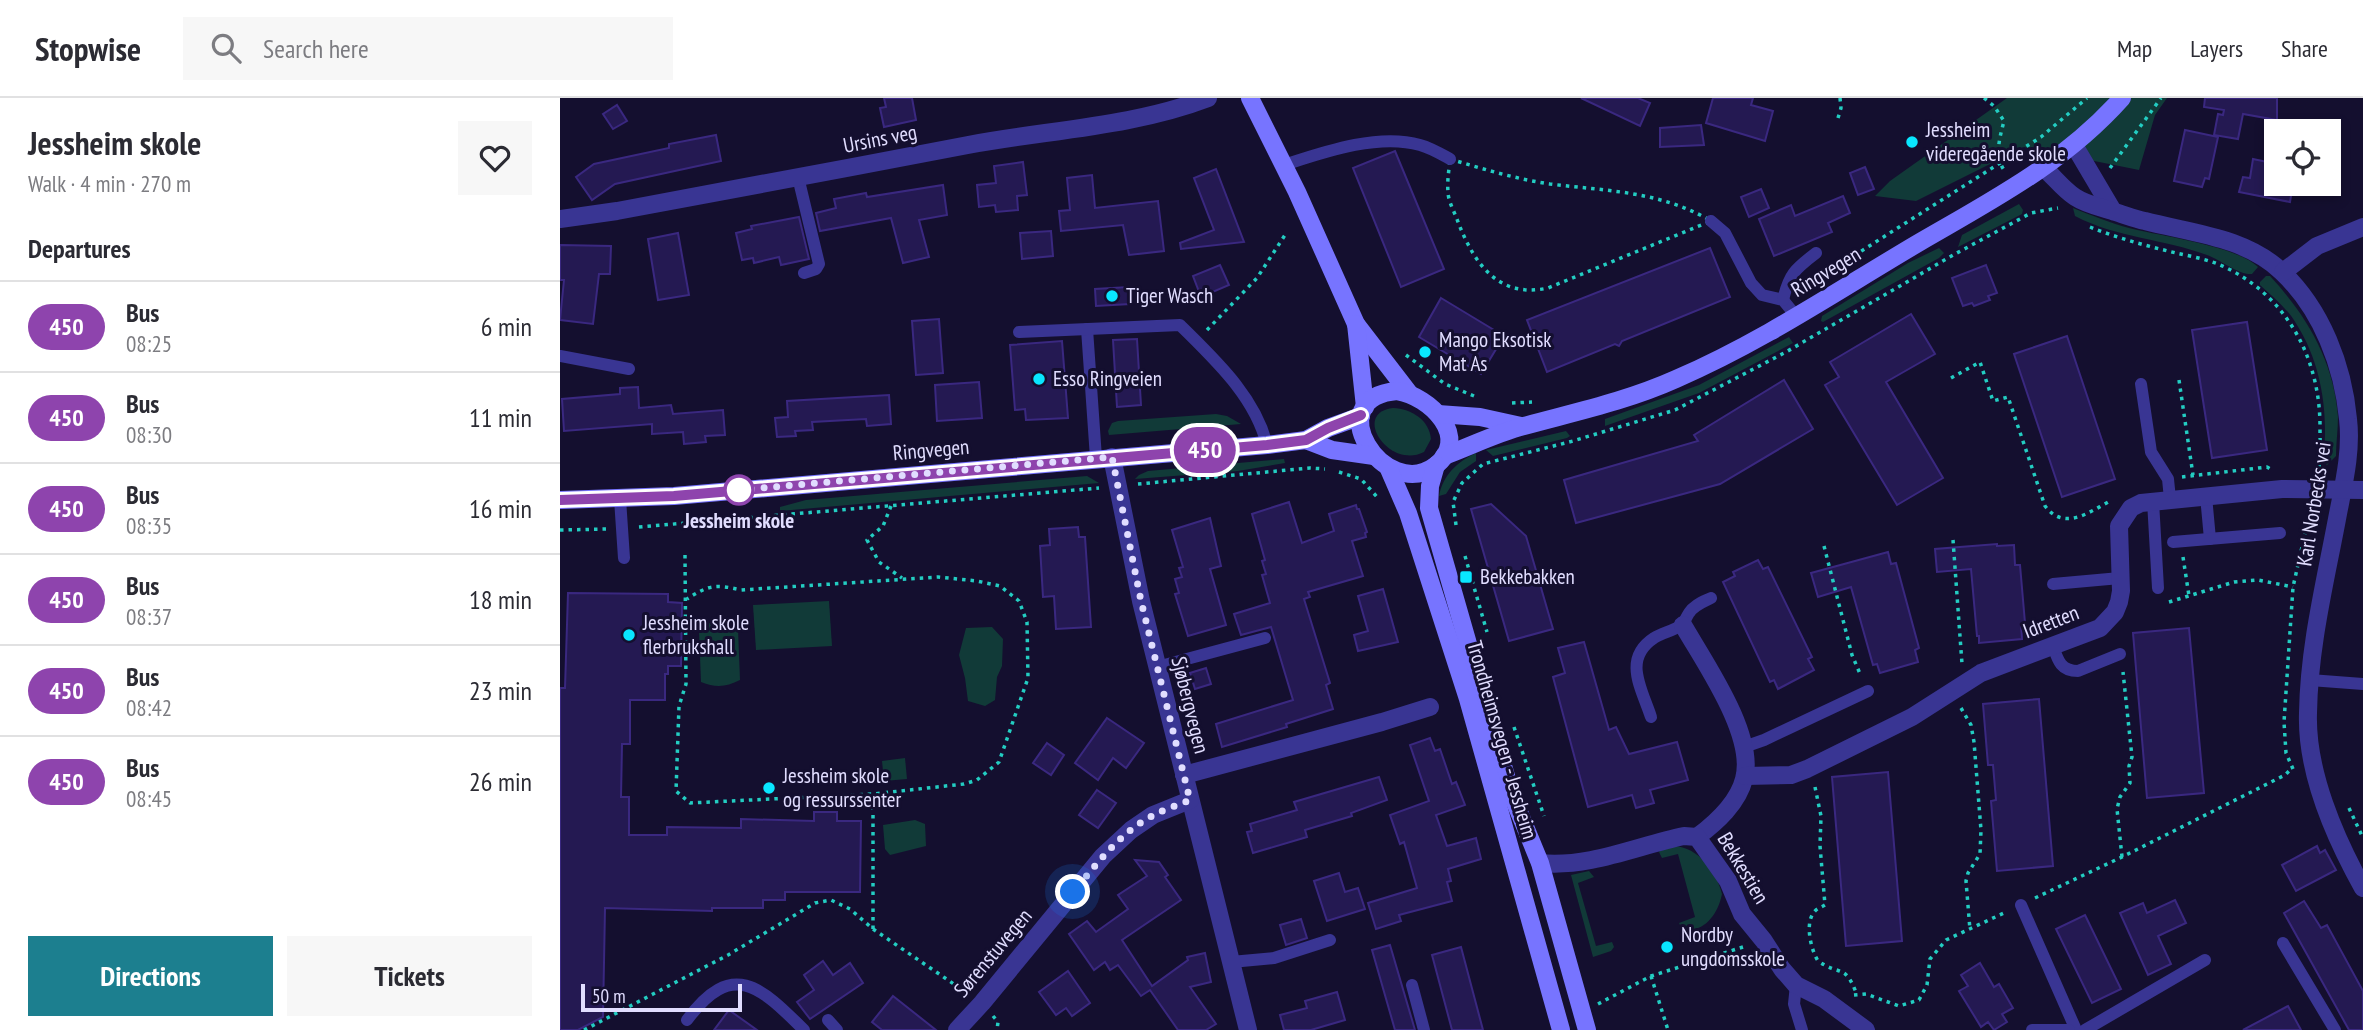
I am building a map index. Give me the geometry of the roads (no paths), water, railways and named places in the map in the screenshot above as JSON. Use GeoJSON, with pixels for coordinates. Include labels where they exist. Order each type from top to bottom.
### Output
{"type":"FeatureCollection","features":[{"type":"Feature","properties":{"kind":"main road"},"geometry":{"type":"LineString","coordinates":[[1250,98],[1284,165],[1356,324],[1409,393]]}},
{"type":"Feature","properties":{"kind":"main road","name":"Ringvegen"},"geometry":{"type":"LineString","coordinates":[[1440,460],[1521,426],[1584,411],[1674,380],[1744,346],[2045,168],[2074,145],[2122,98]]}},
{"type":"Feature","properties":{"kind":"main road"},"geometry":{"type":"LineString","coordinates":[[1356,324],[1363,411],[1360,429],[1363,439],[1381,461],[1413,473],[1426,471],[1440,460],[1449,446],[1449,434],[1438,414],[1419,397],[1409,393],[1385,392],[1363,411]]}},
{"type":"Feature","properties":{"kind":"main road","name":"Ringvegen"},"geometry":{"type":"LineString","coordinates":[[560,500],[620,499],[1267,445],[1306,440],[1363,411]]}},
{"type":"Feature","properties":{"kind":"main road","name":"Ringvegen"},"geometry":{"type":"LineString","coordinates":[[1438,414],[1480,417],[1521,426]]}},
{"type":"Feature","properties":{"kind":"main road","name":"Ringvegen"},"geometry":{"type":"LineString","coordinates":[[1306,440],[1332,450],[1381,461]]}},
{"type":"Feature","properties":{"kind":"main road","name":"Trondheimsvegen - Jessheim"},"geometry":{"type":"LineString","coordinates":[[1440,460],[1430,486],[1429,508],[1510,790],[1540,863],[1587,1030]]}},
{"type":"Feature","properties":{"kind":"main road","name":"Trondheimsvegen - Jessheim"},"geometry":{"type":"LineString","coordinates":[[1381,461],[1408,513],[1468,699],[1561,1030]]}},
{"type":"Feature","properties":{"kind":"street","name":"Ursins veg"},"geometry":{"type":"LineString","coordinates":[[560,219],[1131,118],[1179,109],[1208,98]]}},
{"type":"Feature","properties":{"kind":"street"},"geometry":{"type":"LineString","coordinates":[[2074,145],[2113,211]]}},
{"type":"Feature","properties":{"kind":"street","name":"Karl Norbecks vei"},"geometry":{"type":"LineString","coordinates":[[2045,168],[2075,197],[2094,206],[2143,221],[2202,234],[2247,248],[2268,260],[2283,272],[2302,294],[2326,334],[2342,379],[2349,421],[2343,489],[2312,651],[2307,714],[2318,778],[2331,822],[2363,888]]}},
{"type":"Feature","properties":{"kind":"street"},"geometry":{"type":"LineString","coordinates":[[2283,272],[2317,246],[2361,227],[2363,209]]}},
{"type":"Feature","properties":{"kind":"street","name":"Sjøbergvegen"},"geometry":{"type":"LineString","coordinates":[[1104,458],[1117,486],[1141,601],[1248,1030]]}},
{"type":"Feature","properties":{"kind":"street","name":"Idretten"},"geometry":{"type":"LineString","coordinates":[[1745,776],[1791,775],[1807,769],[1912,718],[1980,673],[2091,632],[2108,621],[2119,602],[2119,526],[2131,509],[2141,503],[2315,488],[2363,491]]}},
{"type":"Feature","properties":{"kind":"street"},"geometry":{"type":"LineString","coordinates":[[1683,625],[1724,698],[1744,747],[1745,776],[1740,791],[1715,822],[1697,837]]}},
{"type":"Feature","properties":{"kind":"street"},"geometry":{"type":"LineString","coordinates":[[1184,775],[1430,707]]}},
{"type":"Feature","properties":{"kind":"street","name":"Sørenstuvegen"},"geometry":{"type":"LineString","coordinates":[[957,1030],[1103,856],[1131,830],[1153,815],[1190,800]]}},
{"type":"Feature","properties":{"kind":"street","name":"Bekkestien"},"geometry":{"type":"LineString","coordinates":[[1540,863],[1560,866],[1598,859],[1684,836],[1697,837],[1728,881],[1742,914],[1796,985],[1824,999],[1866,1030]]}},
{"type":"Feature","properties":{"kind":"lane"},"geometry":{"type":"LineString","coordinates":[[1284,165],[1362,144],[1405,142],[1419,145],[1450,159]]}},
{"type":"Feature","properties":{"kind":"lane"},"geometry":{"type":"LineString","coordinates":[[798,177],[819,264],[816,269],[804,273]]}},
{"type":"Feature","properties":{"kind":"lane"},"geometry":{"type":"LineString","coordinates":[[1711,221],[1726,233],[1751,283],[1762,295],[1783,300],[1796,316]]}},
{"type":"Feature","properties":{"kind":"lane"},"geometry":{"type":"LineString","coordinates":[[1783,300],[1787,280],[1797,267],[1816,253]]}},
{"type":"Feature","properties":{"kind":"lane"},"geometry":{"type":"LineString","coordinates":[[1019,332],[1180,325],[1222,368],[1248,402],[1262,426],[1267,445]]}},
{"type":"Feature","properties":{"kind":"lane"},"geometry":{"type":"LineString","coordinates":[[1087,329],[1104,458]]}},
{"type":"Feature","properties":{"kind":"lane"},"geometry":{"type":"LineString","coordinates":[[560,356],[629,369]]}},
{"type":"Feature","properties":{"kind":"lane"},"geometry":{"type":"LineString","coordinates":[[2141,384],[2151,452],[2168,479],[2161,500],[2158,588]]}},
{"type":"Feature","properties":{"kind":"lane"},"geometry":{"type":"LineString","coordinates":[[2201,496],[2210,539]]}},
{"type":"Feature","properties":{"kind":"lane"},"geometry":{"type":"LineString","coordinates":[[620,499],[624,558]]}},
{"type":"Feature","properties":{"kind":"lane"},"geometry":{"type":"LineString","coordinates":[[2177,542],[2280,533]]}},
{"type":"Feature","properties":{"kind":"lane"},"geometry":{"type":"LineString","coordinates":[[2053,584],[2120,579]]}},
{"type":"Feature","properties":{"kind":"lane"},"geometry":{"type":"LineString","coordinates":[[1651,717],[1636,671],[1640,650],[1654,638],[1683,625],[1689,612],[1711,598]]}},
{"type":"Feature","properties":{"kind":"lane"},"geometry":{"type":"LineString","coordinates":[[1157,667],[1265,638]]}},
{"type":"Feature","properties":{"kind":"lane"},"geometry":{"type":"LineString","coordinates":[[2053,646],[2059,663],[2072,671],[2120,654]]}},
{"type":"Feature","properties":{"kind":"lane"},"geometry":{"type":"LineString","coordinates":[[2310,680],[2363,684]]}},
{"type":"Feature","properties":{"kind":"lane"},"geometry":{"type":"LineString","coordinates":[[1744,747],[1868,691]]}},
{"type":"Feature","properties":{"kind":"lane"},"geometry":{"type":"LineString","coordinates":[[2021,905],[2076,1030]]}},
{"type":"Feature","properties":{"kind":"lane"},"geometry":{"type":"LineString","coordinates":[[1231,962],[1274,958],[1330,940]]}},
{"type":"Feature","properties":{"kind":"lane"},"geometry":{"type":"LineString","coordinates":[[2283,943],[2335,1030]]}},
{"type":"Feature","properties":{"kind":"lane"},"geometry":{"type":"LineString","coordinates":[[2085,1030],[2205,960]]}},
{"type":"Feature","properties":{"kind":"lane"},"geometry":{"type":"LineString","coordinates":[[687,1020],[712,992],[737,985],[755,988],[765,994],[804,1030]]}},
{"type":"Feature","properties":{"kind":"lane"},"geometry":{"type":"LineString","coordinates":[[1412,985],[1424,1030]]}},
{"type":"Feature","properties":{"kind":"lane"},"geometry":{"type":"LineString","coordinates":[[1796,985],[1794,1004],[1802,1030]]}},
{"type":"Feature","properties":{"kind":"lane"},"geometry":{"type":"LineString","coordinates":[[828,1020],[837,1030]]}},
{"type":"Feature","properties":{"kind":"lane"},"geometry":{"type":"LineString","coordinates":[[2032,1030],[2069,1030]]}},
{"type":"Feature","properties":{"kind":"place","name":"Jessheim videregående skole"},"geometry":{"type":"Point","coordinates":[1912,142]}},
{"type":"Feature","properties":{"kind":"place","name":"Tiger Wasch"},"geometry":{"type":"Point","coordinates":[1112,296]}},
{"type":"Feature","properties":{"kind":"place","name":"Mango Eksotisk Mat As"},"geometry":{"type":"Point","coordinates":[1425,352]}},
{"type":"Feature","properties":{"kind":"place","name":"Esso Ringveien"},"geometry":{"type":"Point","coordinates":[1039,379]}},
{"type":"Feature","properties":{"kind":"place","name":"Jessheim skole"},"geometry":{"type":"Point","coordinates":[739,490]}},
{"type":"Feature","properties":{"kind":"place","name":"Bekkebakken"},"geometry":{"type":"Point","coordinates":[1466,577]}},
{"type":"Feature","properties":{"kind":"place","name":"Jessheim skole flerbrukshall"},"geometry":{"type":"Point","coordinates":[629,635]}},
{"type":"Feature","properties":{"kind":"place","name":"Jessheim skole og ressurssenter"},"geometry":{"type":"Point","coordinates":[769,788]}},
{"type":"Feature","properties":{"kind":"place","name":"Nordby ungdomsskole"},"geometry":{"type":"Point","coordinates":[1667,947]}}]}
